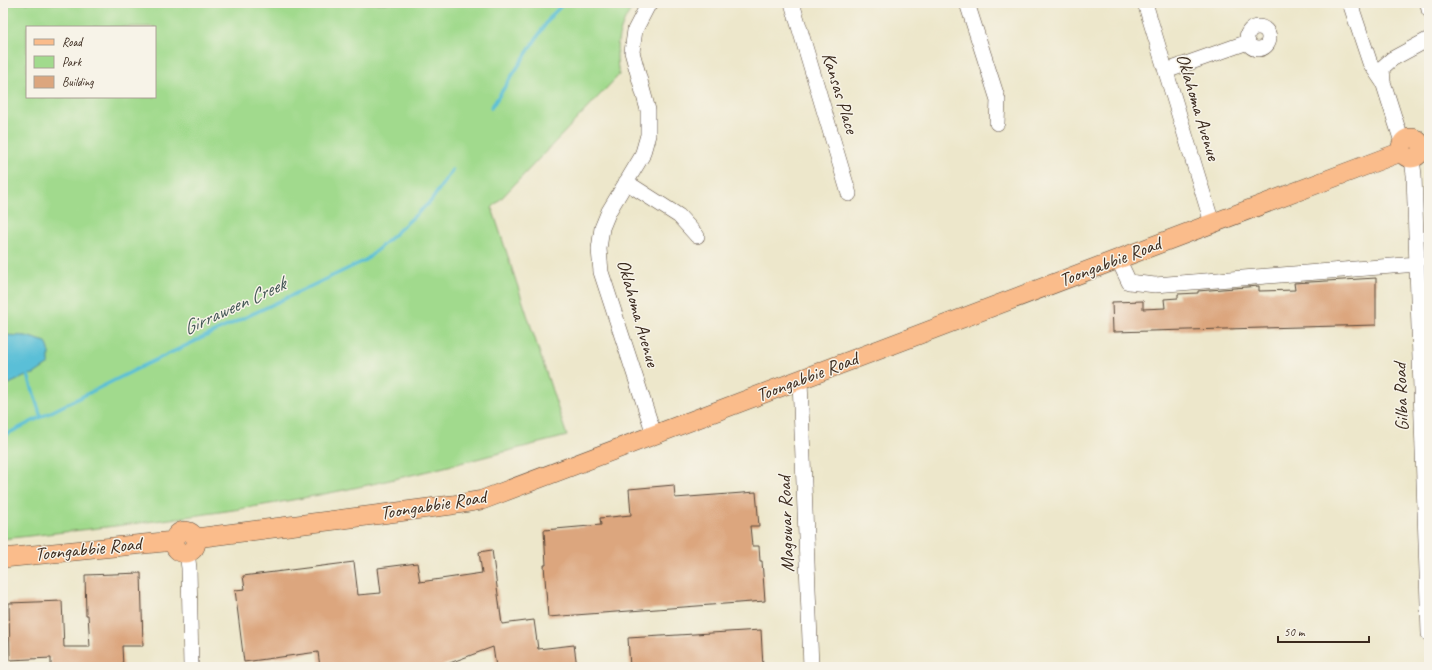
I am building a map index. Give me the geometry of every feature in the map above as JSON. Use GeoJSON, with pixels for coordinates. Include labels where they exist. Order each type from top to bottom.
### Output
{"type":"FeatureCollection","features":[{"type":"Feature","properties":{"kind":"main road","name":"Toongabbie Road"},"geometry":{"type":"LineString","coordinates":[[3,558],[185,544],[482,500],[1413,147]]}},
{"type":"Feature","properties":{"kind":"street","name":"Oklahoma Avenue"},"geometry":{"type":"LineString","coordinates":[[651,3],[648,5],[635,30],[632,52],[648,110],[648,135],[642,156],[609,211],[602,228],[599,250],[601,272],[654,434]]}},
{"type":"Feature","properties":{"kind":"street","name":"Kansas Place"},"geometry":{"type":"LineString","coordinates":[[792,3],[849,194]]}},
{"type":"Feature","properties":{"kind":"street"},"geometry":{"type":"LineString","coordinates":[[966,3],[998,100],[997,123]]}},
{"type":"Feature","properties":{"kind":"street","name":"Oklahoma Avenue"},"geometry":{"type":"LineString","coordinates":[[1145,3],[1212,223]]}},
{"type":"Feature","properties":{"kind":"street"},"geometry":{"type":"LineString","coordinates":[[1350,3],[1370,63],[1383,82]]}},
{"type":"Feature","properties":{"kind":"street"},"geometry":{"type":"LineString","coordinates":[[1428,3],[1429,10]]}},
{"type":"Feature","properties":{"kind":"street"},"geometry":{"type":"LineString","coordinates":[[1383,82],[1382,68],[1387,63],[1429,39]]}},
{"type":"Feature","properties":{"kind":"street"},"geometry":{"type":"LineString","coordinates":[[1166,70],[1248,42]]}},
{"type":"Feature","properties":{"kind":"street","name":"Gilba Road"},"geometry":{"type":"LineString","coordinates":[[1383,82],[1413,147],[1429,634]]}},
{"type":"Feature","properties":{"kind":"street"},"geometry":{"type":"LineString","coordinates":[[626,182],[679,216],[697,236]]}},
{"type":"Feature","properties":{"kind":"street"},"geometry":{"type":"LineString","coordinates":[[1118,259],[1128,282],[1155,285],[1417,264]]}},
{"type":"Feature","properties":{"kind":"street","name":"Magowar Road"},"geometry":{"type":"LineString","coordinates":[[800,380],[811,667]]}},
{"type":"Feature","properties":{"kind":"street"},"geometry":{"type":"LineString","coordinates":[[185,544],[188,568],[191,667]]}},
{"type":"Feature","properties":{"kind":"green space"},"geometry":{"type":"Polygon","coordinates":[[[3,3],[636,3],[621,28],[617,46],[619,75],[492,208],[567,436],[378,483],[275,503],[159,520],[3,539],[3,3]]]}},
{"type":"Feature","properties":{"kind":"water"},"geometry":{"type":"Polygon","coordinates":[[[3,335],[26,336],[46,342],[49,349],[49,364],[34,374],[28,375],[3,387],[3,335]]]}},
{"type":"Feature","properties":{"kind":"building"},"geometry":{"type":"Polygon","coordinates":[[[1376,278],[1376,325],[1113,332],[1112,302],[1143,301],[1143,309],[1165,308],[1164,299],[1178,298],[1178,294],[1198,293],[1198,291],[1259,286],[1259,291],[1295,290],[1294,283],[1376,278]]]}},
{"type":"Feature","properties":{"kind":"building"},"geometry":{"type":"Polygon","coordinates":[[[674,485],[675,498],[756,492],[759,526],[750,526],[752,546],[759,546],[760,561],[762,561],[765,601],[548,617],[544,565],[546,565],[544,530],[601,525],[600,518],[631,515],[629,489],[674,485]]]}},
{"type":"Feature","properties":{"kind":"building"},"geometry":{"type":"Polygon","coordinates":[[[492,550],[502,624],[534,620],[538,649],[574,645],[577,667],[496,667],[493,647],[439,667],[320,667],[318,652],[244,662],[235,590],[245,589],[243,576],[354,562],[358,595],[381,593],[378,568],[417,563],[420,582],[482,573],[479,552],[492,550]]]}},
{"type":"Feature","properties":{"kind":"building"},"geometry":{"type":"Polygon","coordinates":[[[141,573],[143,646],[122,646],[123,667],[51,667],[51,658],[10,660],[9,603],[62,601],[64,647],[90,647],[88,615],[86,615],[85,575],[141,573]]]}},
{"type":"Feature","properties":{"kind":"building"},"geometry":{"type":"Polygon","coordinates":[[[761,630],[763,667],[630,667],[628,638],[761,630]]]}},
{"type":"Feature","properties":{"kind":"waterway","name":"Girraween Creek"},"geometry":{"type":"LineString","coordinates":[[491,108],[551,16],[564,3]]}},
{"type":"Feature","properties":{"kind":"waterway","name":"Girraween Creek"},"geometry":{"type":"LineString","coordinates":[[3,436],[143,366],[366,260],[431,201],[452,170]]}},
{"type":"Feature","properties":{"kind":"waterway"},"geometry":{"type":"LineString","coordinates":[[28,375],[41,417]]}}]}
